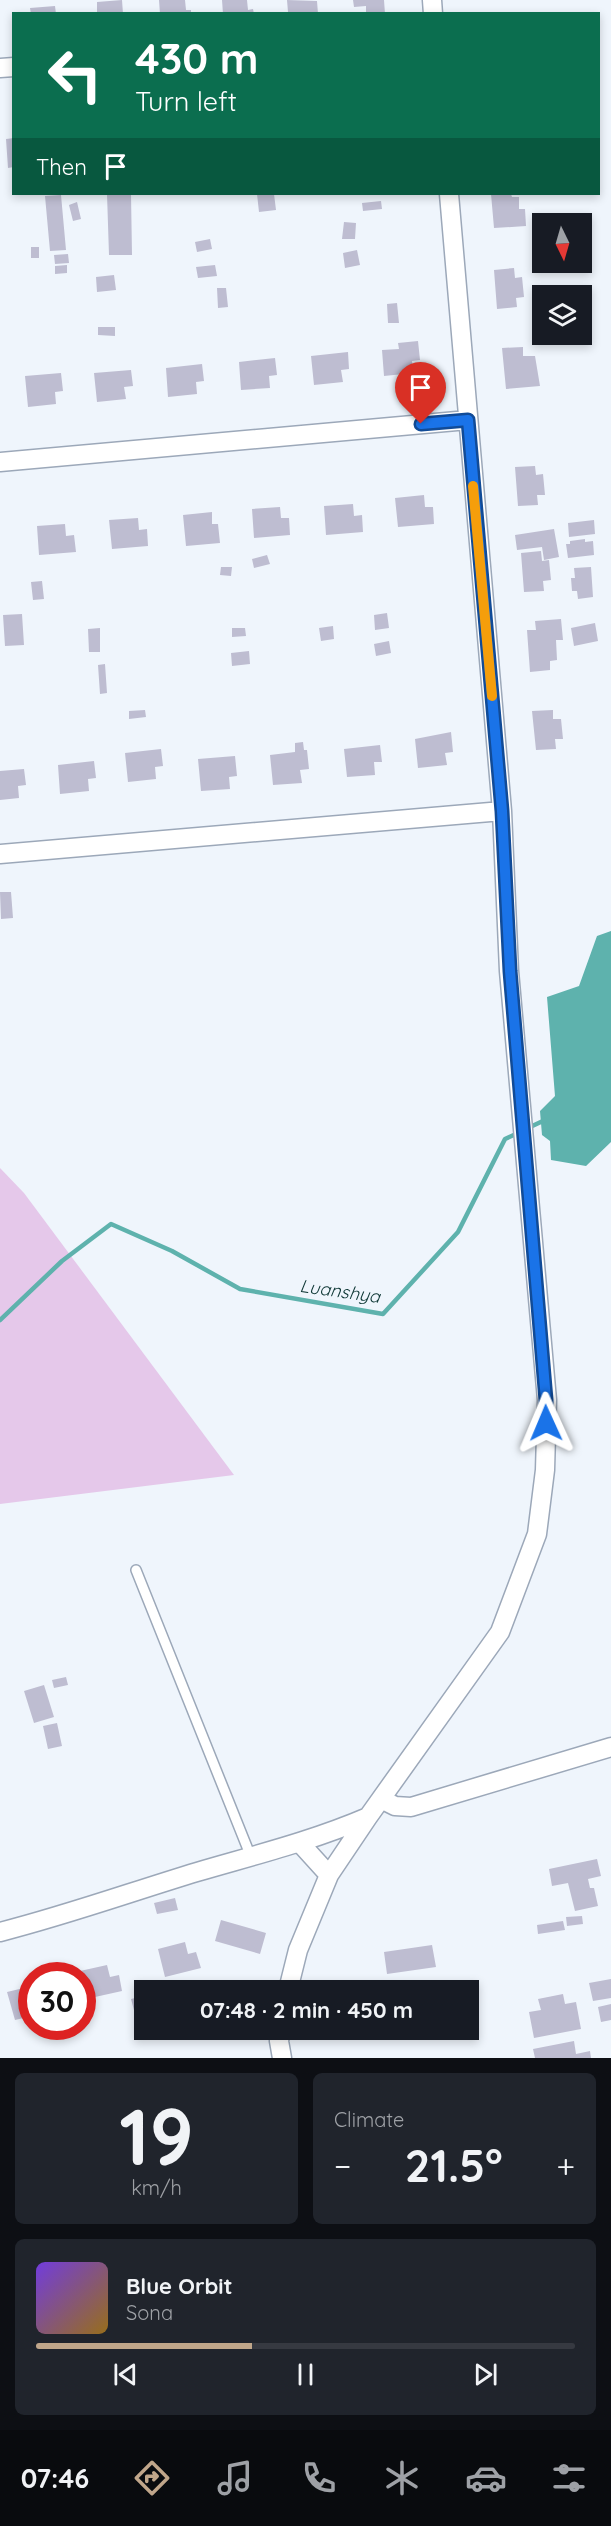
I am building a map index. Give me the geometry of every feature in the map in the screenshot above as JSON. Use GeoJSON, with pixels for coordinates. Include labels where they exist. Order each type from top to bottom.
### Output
{"type":"FeatureCollection","features":[{"type":"Feature","properties":{"kind":"street"},"geometry":{"type":"LineString","coordinates":[[290,1980],[298,1950],[330,1875],[368,1817],[500,1632],[537,1534],[545,1470],[546,1400],[510,971],[502,811],[449,195]]}},
{"type":"Feature","properties":{"kind":"street"},"geometry":{"type":"LineString","coordinates":[[0,462],[468,420]]}},
{"type":"Feature","properties":{"kind":"street"},"geometry":{"type":"LineString","coordinates":[[0,854],[502,811]]}},
{"type":"Feature","properties":{"kind":"street"},"geometry":{"type":"LineString","coordinates":[[381,1799],[395,1806],[411,1807],[611,1747]]}},
{"type":"Feature","properties":{"kind":"street"},"geometry":{"type":"LineString","coordinates":[[0,1932],[300,1843],[368,1817]]}},
{"type":"Feature","properties":{"kind":"street"},"geometry":{"type":"LineString","coordinates":[[300,1843],[330,1875]]}},
{"type":"Feature","properties":{"kind":"street"},"geometry":{"type":"LineString","coordinates":[[279,2040],[282,2058]]}},
{"type":"Feature","properties":{"kind":"lane"},"geometry":{"type":"LineString","coordinates":[[136,1570],[251,1857]]}},
{"type":"Feature","properties":{"kind":"shaded area"},"geometry":{"type":"Polygon","coordinates":[[[611,931],[611,1142],[586,1166],[551,1160],[550,1141],[542,1135],[540,1111],[555,1096],[547,997],[579,986],[597,936],[611,931]]]}},
{"type":"Feature","properties":{"kind":"shaded area"},"geometry":{"type":"Polygon","coordinates":[[[0,1168],[24,1193],[234,1475],[0,1504],[0,1168]]]}},
{"type":"Feature","properties":{"kind":"building"},"geometry":{"type":"Polygon","coordinates":[[[122,0],[123,12],[97,12],[97,2],[122,0]]]}},
{"type":"Feature","properties":{"kind":"building"},"geometry":{"type":"Polygon","coordinates":[[[159,0],[185,0],[186,10],[191,10],[191,12],[160,12],[159,0]]]}},
{"type":"Feature","properties":{"kind":"building"},"geometry":{"type":"Polygon","coordinates":[[[222,0],[247,0],[248,10],[253,9],[254,12],[223,12],[222,0]]]}},
{"type":"Feature","properties":{"kind":"building"},"geometry":{"type":"Polygon","coordinates":[[[287,0],[317,1],[318,12],[288,12],[287,0]]]}},
{"type":"Feature","properties":{"kind":"building"},"geometry":{"type":"Polygon","coordinates":[[[353,0],[384,0],[385,12],[366,12],[366,6],[354,7],[353,0]]]}},
{"type":"Feature","properties":{"kind":"building"},"geometry":{"type":"Polygon","coordinates":[[[55,6],[56,12],[31,12],[30,8],[55,6]]]}},
{"type":"Feature","properties":{"kind":"building"},"geometry":{"type":"Polygon","coordinates":[[[12,138],[12,167],[8,168],[6,139],[12,138]]]}},
{"type":"Feature","properties":{"kind":"building"},"geometry":{"type":"Polygon","coordinates":[[[61,195],[66,250],[50,251],[45,196],[61,195]]]}},
{"type":"Feature","properties":{"kind":"building"},"geometry":{"type":"Polygon","coordinates":[[[107,195],[131,195],[132,255],[109,255],[107,195]]]}},
{"type":"Feature","properties":{"kind":"building"},"geometry":{"type":"Polygon","coordinates":[[[257,195],[274,195],[276,210],[259,212],[257,195]]]}},
{"type":"Feature","properties":{"kind":"building"},"geometry":{"type":"Polygon","coordinates":[[[491,195],[519,197],[519,209],[525,209],[526,226],[494,228],[491,195]]]}},
{"type":"Feature","properties":{"kind":"building"},"geometry":{"type":"Polygon","coordinates":[[[381,201],[382,209],[363,211],[362,203],[381,201]]]}},
{"type":"Feature","properties":{"kind":"building"},"geometry":{"type":"Polygon","coordinates":[[[77,202],[81,219],[73,221],[69,205],[77,202]]]}},
{"type":"Feature","properties":{"kind":"building"},"geometry":{"type":"Polygon","coordinates":[[[344,222],[356,223],[355,239],[342,239],[344,222]]]}},
{"type":"Feature","properties":{"kind":"building"},"geometry":{"type":"Polygon","coordinates":[[[210,239],[212,249],[197,252],[195,242],[210,239]]]}},
{"type":"Feature","properties":{"kind":"building"},"geometry":{"type":"Polygon","coordinates":[[[31,247],[39,247],[39,258],[31,258],[31,247]]]}},
{"type":"Feature","properties":{"kind":"building"},"geometry":{"type":"Polygon","coordinates":[[[357,250],[360,265],[345,268],[343,253],[357,250]]]}},
{"type":"Feature","properties":{"kind":"building"},"geometry":{"type":"Polygon","coordinates":[[[68,254],[69,263],[55,264],[54,255],[68,254]]]}},
{"type":"Feature","properties":{"kind":"building"},"geometry":{"type":"Polygon","coordinates":[[[67,265],[67,273],[55,274],[55,266],[67,265]]]}},
{"type":"Feature","properties":{"kind":"building"},"geometry":{"type":"Polygon","coordinates":[[[215,265],[217,276],[198,278],[196,267],[215,265]]]}},
{"type":"Feature","properties":{"kind":"building"},"geometry":{"type":"Polygon","coordinates":[[[514,268],[515,278],[522,277],[524,297],[516,298],[517,307],[497,309],[494,270],[514,268]]]}},
{"type":"Feature","properties":{"kind":"building"},"geometry":{"type":"Polygon","coordinates":[[[114,275],[116,290],[97,292],[96,277],[114,275]]]}},
{"type":"Feature","properties":{"kind":"building"},"geometry":{"type":"Polygon","coordinates":[[[217,288],[226,288],[228,307],[218,308],[217,288]]]}},
{"type":"Feature","properties":{"kind":"building"},"geometry":{"type":"Polygon","coordinates":[[[397,303],[399,323],[388,323],[387,304],[397,303]]]}},
{"type":"Feature","properties":{"kind":"building"},"geometry":{"type":"Polygon","coordinates":[[[98,327],[115,327],[115,336],[98,335],[98,327]]]}},
{"type":"Feature","properties":{"kind":"building"},"geometry":{"type":"Polygon","coordinates":[[[418,341],[420,360],[412,361],[413,373],[384,376],[382,350],[399,349],[398,343],[418,341]]]}},
{"type":"Feature","properties":{"kind":"building"},"geometry":{"type":"Polygon","coordinates":[[[523,347],[523,356],[535,356],[540,386],[506,389],[502,348],[523,347]]]}},
{"type":"Feature","properties":{"kind":"building"},"geometry":{"type":"Polygon","coordinates":[[[348,352],[349,369],[341,370],[343,382],[314,385],[311,356],[348,352]]]}},
{"type":"Feature","properties":{"kind":"building"},"geometry":{"type":"Polygon","coordinates":[[[275,358],[277,375],[269,376],[270,388],[241,390],[239,362],[275,358]]]}},
{"type":"Feature","properties":{"kind":"building"},"geometry":{"type":"Polygon","coordinates":[[[202,364],[204,381],[196,382],[197,394],[168,397],[166,368],[202,364]]]}},
{"type":"Feature","properties":{"kind":"building"},"geometry":{"type":"Polygon","coordinates":[[[131,370],[133,386],[124,387],[126,399],[97,402],[94,373],[131,370]]]}},
{"type":"Feature","properties":{"kind":"building"},"geometry":{"type":"Polygon","coordinates":[[[61,373],[63,391],[55,392],[56,404],[28,407],[25,376],[61,373]]]}},
{"type":"Feature","properties":{"kind":"building"},"geometry":{"type":"Polygon","coordinates":[[[535,466],[536,475],[543,474],[545,495],[537,495],[538,505],[518,506],[515,467],[535,466]]]}},
{"type":"Feature","properties":{"kind":"building"},"geometry":{"type":"Polygon","coordinates":[[[424,495],[425,507],[433,507],[434,524],[398,527],[395,498],[424,495]]]}},
{"type":"Feature","properties":{"kind":"building"},"geometry":{"type":"Polygon","coordinates":[[[353,504],[354,516],[362,515],[363,532],[326,535],[324,506],[353,504]]]}},
{"type":"Feature","properties":{"kind":"building"},"geometry":{"type":"Polygon","coordinates":[[[280,507],[281,518],[289,518],[290,535],[254,538],[252,509],[280,507]]]}},
{"type":"Feature","properties":{"kind":"building"},"geometry":{"type":"Polygon","coordinates":[[[212,512],[212,524],[218,524],[220,543],[186,546],[183,515],[212,512]]]}},
{"type":"Feature","properties":{"kind":"building"},"geometry":{"type":"Polygon","coordinates":[[[138,518],[139,530],[147,529],[148,546],[112,549],[109,520],[138,518]]]}},
{"type":"Feature","properties":{"kind":"building"},"geometry":{"type":"Polygon","coordinates":[[[594,520],[595,534],[569,537],[568,523],[594,520]]]}},
{"type":"Feature","properties":{"kind":"building"},"geometry":{"type":"Polygon","coordinates":[[[65,524],[66,536],[74,535],[76,552],[39,555],[37,526],[65,524]]]}},
{"type":"Feature","properties":{"kind":"building"},"geometry":{"type":"Polygon","coordinates":[[[554,529],[559,557],[544,560],[542,547],[517,550],[515,535],[554,529]]]}},
{"type":"Feature","properties":{"kind":"building"},"geometry":{"type":"Polygon","coordinates":[[[585,539],[585,542],[593,541],[594,555],[568,558],[566,544],[570,544],[570,541],[585,539]]]}},
{"type":"Feature","properties":{"kind":"building"},"geometry":{"type":"Polygon","coordinates":[[[541,551],[542,561],[549,560],[551,580],[543,581],[544,591],[524,592],[521,553],[541,551]]]}},
{"type":"Feature","properties":{"kind":"building"},"geometry":{"type":"Polygon","coordinates":[[[267,555],[270,564],[254,568],[252,559],[267,555]]]}},
{"type":"Feature","properties":{"kind":"building"},"geometry":{"type":"Polygon","coordinates":[[[221,567],[232,567],[231,576],[220,575],[221,567]]]}},
{"type":"Feature","properties":{"kind":"building"},"geometry":{"type":"Polygon","coordinates":[[[591,567],[593,597],[578,599],[577,591],[572,591],[571,578],[575,578],[574,568],[591,567]]]}},
{"type":"Feature","properties":{"kind":"building"},"geometry":{"type":"Polygon","coordinates":[[[42,581],[44,599],[33,600],[31,582],[42,581]]]}},
{"type":"Feature","properties":{"kind":"building"},"geometry":{"type":"Polygon","coordinates":[[[387,613],[389,628],[375,630],[374,615],[387,613]]]}},
{"type":"Feature","properties":{"kind":"building"},"geometry":{"type":"Polygon","coordinates":[[[22,614],[24,645],[5,646],[3,615],[22,614]]]}},
{"type":"Feature","properties":{"kind":"building"},"geometry":{"type":"Polygon","coordinates":[[[561,619],[563,640],[556,640],[557,660],[550,661],[550,670],[530,672],[527,630],[536,630],[535,621],[561,619]]]}},
{"type":"Feature","properties":{"kind":"building"},"geometry":{"type":"Polygon","coordinates":[[[595,623],[598,641],[574,646],[571,628],[595,623]]]}},
{"type":"Feature","properties":{"kind":"building"},"geometry":{"type":"Polygon","coordinates":[[[333,626],[334,639],[321,641],[319,628],[333,626]]]}},
{"type":"Feature","properties":{"kind":"building"},"geometry":{"type":"Polygon","coordinates":[[[100,628],[100,652],[89,652],[88,629],[100,628]]]}},
{"type":"Feature","properties":{"kind":"building"},"geometry":{"type":"Polygon","coordinates":[[[232,628],[245,628],[246,636],[232,637],[232,628]]]}},
{"type":"Feature","properties":{"kind":"building"},"geometry":{"type":"Polygon","coordinates":[[[389,641],[391,653],[376,656],[374,644],[389,641]]]}},
{"type":"Feature","properties":{"kind":"building"},"geometry":{"type":"Polygon","coordinates":[[[249,651],[250,664],[232,666],[231,653],[249,651]]]}},
{"type":"Feature","properties":{"kind":"building"},"geometry":{"type":"Polygon","coordinates":[[[105,664],[107,693],[100,694],[98,665],[105,664]]]}},
{"type":"Feature","properties":{"kind":"building"},"geometry":{"type":"Polygon","coordinates":[[[145,710],[146,717],[129,719],[129,711],[145,710]]]}},
{"type":"Feature","properties":{"kind":"building"},"geometry":{"type":"Polygon","coordinates":[[[553,710],[553,719],[561,719],[563,739],[555,739],[556,749],[536,750],[532,711],[553,710]]]}},
{"type":"Feature","properties":{"kind":"building"},"geometry":{"type":"Polygon","coordinates":[[[451,732],[453,752],[445,753],[447,765],[418,768],[415,739],[451,732]]]}},
{"type":"Feature","properties":{"kind":"building"},"geometry":{"type":"Polygon","coordinates":[[[303,742],[304,750],[307,750],[309,769],[300,770],[302,783],[273,785],[270,755],[295,752],[295,743],[303,742]]]}},
{"type":"Feature","properties":{"kind":"building"},"geometry":{"type":"Polygon","coordinates":[[[380,745],[382,762],[374,762],[375,775],[347,777],[344,749],[380,745]]]}},
{"type":"Feature","properties":{"kind":"building"},"geometry":{"type":"Polygon","coordinates":[[[161,749],[163,766],[155,767],[156,779],[128,782],[125,753],[161,749]]]}},
{"type":"Feature","properties":{"kind":"building"},"geometry":{"type":"Polygon","coordinates":[[[235,756],[237,776],[229,777],[230,789],[201,791],[198,759],[235,756]]]}},
{"type":"Feature","properties":{"kind":"building"},"geometry":{"type":"Polygon","coordinates":[[[94,761],[96,778],[88,779],[89,791],[60,794],[58,765],[94,761]]]}},
{"type":"Feature","properties":{"kind":"building"},"geometry":{"type":"Polygon","coordinates":[[[24,769],[26,785],[18,786],[19,798],[0,800],[0,771],[24,769]]]}},
{"type":"Feature","properties":{"kind":"building"},"geometry":{"type":"Polygon","coordinates":[[[0,892],[11,892],[13,918],[1,919],[0,892]]]}},
{"type":"Feature","properties":{"kind":"building"},"geometry":{"type":"Polygon","coordinates":[[[66,1677],[68,1685],[54,1688],[52,1680],[66,1677]]]}},
{"type":"Feature","properties":{"kind":"building"},"geometry":{"type":"Polygon","coordinates":[[[44,1685],[54,1717],[34,1723],[24,1691],[44,1685]]]}},
{"type":"Feature","properties":{"kind":"building"},"geometry":{"type":"Polygon","coordinates":[[[57,1723],[62,1746],[48,1749],[43,1726],[57,1723]]]}},
{"type":"Feature","properties":{"kind":"building"},"geometry":{"type":"Polygon","coordinates":[[[597,1859],[601,1876],[588,1879],[590,1888],[594,1888],[598,1906],[575,1911],[568,1883],[552,1886],[549,1869],[597,1859]]]}},
{"type":"Feature","properties":{"kind":"building"},"geometry":{"type":"Polygon","coordinates":[[[175,1898],[178,1910],[157,1914],[154,1903],[175,1898]]]}},
{"type":"Feature","properties":{"kind":"building"},"geometry":{"type":"Polygon","coordinates":[[[582,1916],[583,1924],[567,1926],[566,1917],[582,1916]]]}},
{"type":"Feature","properties":{"kind":"building"},"geometry":{"type":"Polygon","coordinates":[[[221,1920],[266,1933],[260,1954],[215,1941],[221,1920]]]}},
{"type":"Feature","properties":{"kind":"building"},"geometry":{"type":"Polygon","coordinates":[[[563,1921],[565,1930],[538,1934],[537,1925],[563,1921]]]}},
{"type":"Feature","properties":{"kind":"building"},"geometry":{"type":"Polygon","coordinates":[[[185,1942],[188,1954],[196,1952],[201,1968],[165,1977],[158,1949],[185,1942]]]}},
{"type":"Feature","properties":{"kind":"building"},"geometry":{"type":"Polygon","coordinates":[[[432,1945],[436,1967],[387,1974],[384,1952],[432,1945]]]}},
{"type":"Feature","properties":{"kind":"building"},"geometry":{"type":"Polygon","coordinates":[[[107,1965],[110,1977],[119,1975],[122,1991],[96,1997],[96,1967],[107,1965]]]}},
{"type":"Feature","properties":{"kind":"building"},"geometry":{"type":"Polygon","coordinates":[[[611,1979],[611,1998],[593,2001],[589,1983],[611,1979]]]}},
{"type":"Feature","properties":{"kind":"building"},"geometry":{"type":"Polygon","coordinates":[[[18,1989],[18,2019],[15,2020],[7,1992],[18,1989]]]}},
{"type":"Feature","properties":{"kind":"building"},"geometry":{"type":"Polygon","coordinates":[[[563,1994],[565,2004],[576,2002],[581,2029],[534,2038],[529,2012],[541,2010],[538,1999],[563,1994]]]}},
{"type":"Feature","properties":{"kind":"building"},"geometry":{"type":"Polygon","coordinates":[[[611,2004],[611,2020],[601,2022],[598,2007],[611,2004]]]}},
{"type":"Feature","properties":{"kind":"building"},"geometry":{"type":"Polygon","coordinates":[[[574,2041],[576,2054],[590,2051],[591,2058],[535,2058],[533,2049],[574,2041]]]}},
{"type":"Feature","properties":{"kind":"waterway","name":"Luanshya"},"geometry":{"type":"LineString","coordinates":[[528,1128],[545,1120]]}},
{"type":"Feature","properties":{"kind":"waterway","name":"Luanshya"},"geometry":{"type":"LineString","coordinates":[[0,1320],[62,1261],[111,1224],[172,1251],[240,1289],[383,1314],[458,1232],[505,1139],[518,1133]]}},
{"type":"Feature","properties":{"kind":"slow traffic"},"geometry":{"type":"LineString","coordinates":[[473,486],[492,696]]}},
{"type":"Feature","properties":{"kind":"route"},"geometry":{"type":"LineString","coordinates":[[421,424],[468,420],[502,811],[510,971],[546,1400],[546,1423]]}}]}
